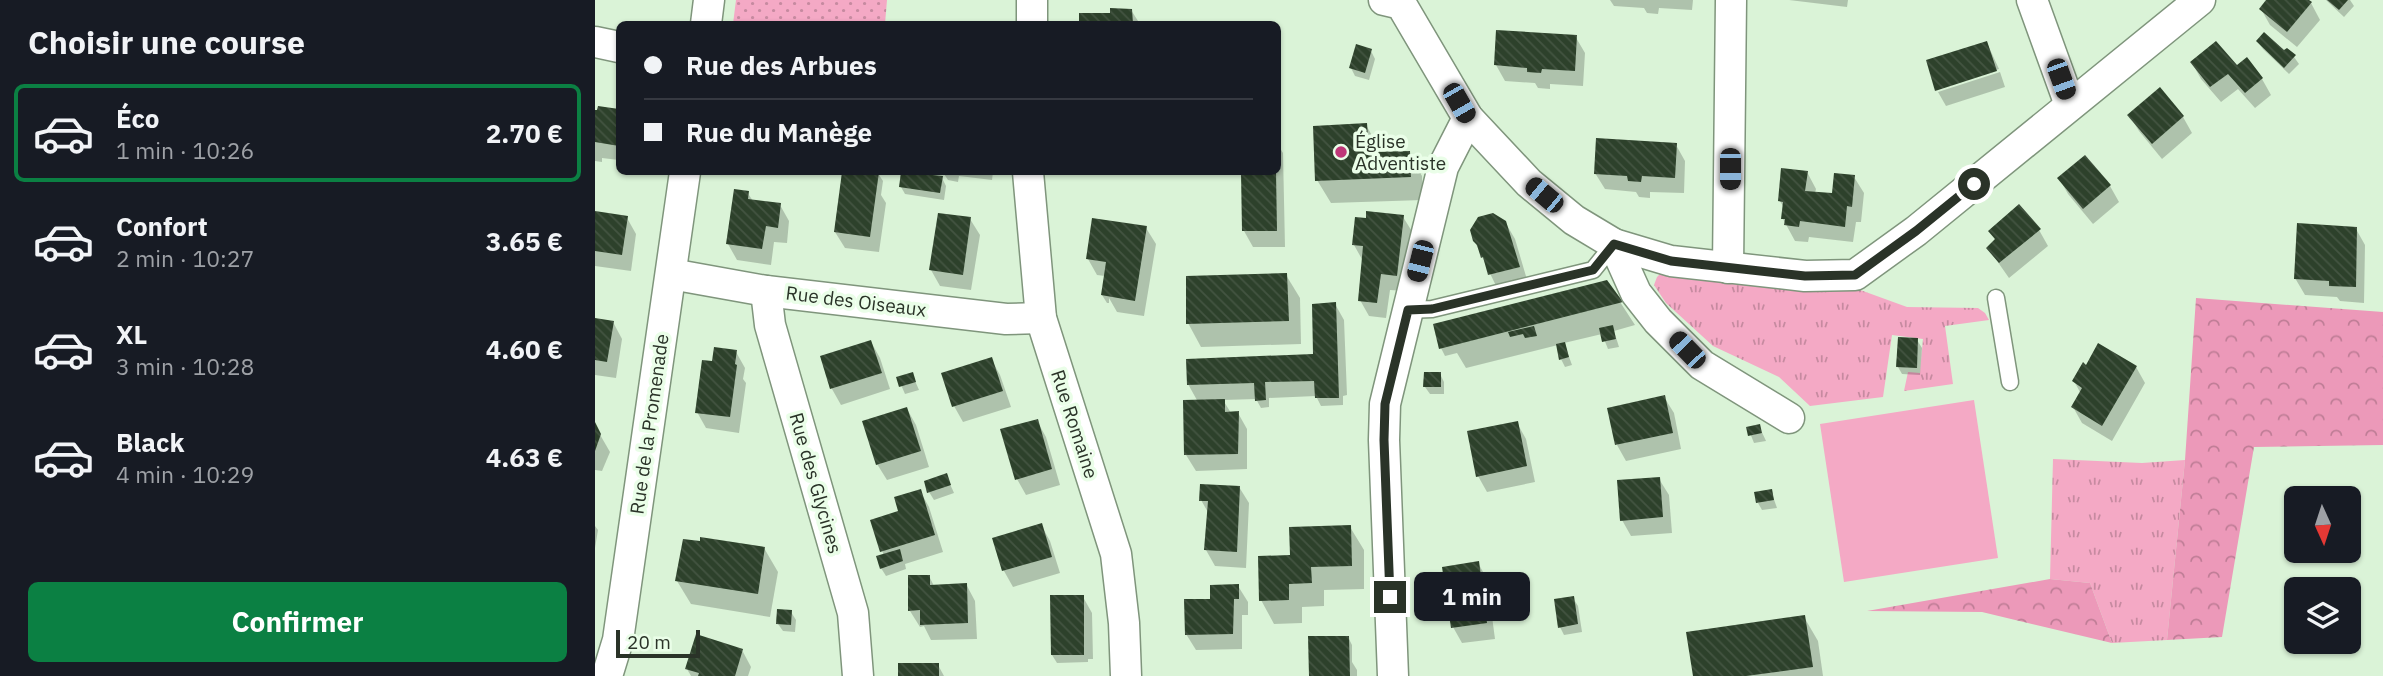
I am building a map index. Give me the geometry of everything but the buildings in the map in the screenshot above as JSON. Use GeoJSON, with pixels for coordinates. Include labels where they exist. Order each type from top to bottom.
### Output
{"type":"FeatureCollection","features":[{"type":"Feature","properties":{"kind":"street"},"geometry":{"type":"LineString","coordinates":[[706,21],[709,0]]}},
{"type":"Feature","properties":{"kind":"street"},"geometry":{"type":"LineString","coordinates":[[1032,0],[1032,21]]}},
{"type":"Feature","properties":{"kind":"street"},"geometry":{"type":"LineString","coordinates":[[1728,268],[1731,0]]}},
{"type":"Feature","properties":{"kind":"street"},"geometry":{"type":"LineString","coordinates":[[2032,0],[2070,105]]}},
{"type":"Feature","properties":{"kind":"street"},"geometry":{"type":"LineString","coordinates":[[1396,1],[1468,118],[1529,183],[1574,220],[1614,244],[1671,261],[1805,276],[1855,275],[1916,231],[2200,0]]}},
{"type":"Feature","properties":{"kind":"street"},"geometry":{"type":"LineString","coordinates":[[595,42],[616,46]]}},
{"type":"Feature","properties":{"kind":"street"},"geometry":{"type":"LineString","coordinates":[[1393,676],[1385,404],[1443,167],[1468,118]]}},
{"type":"Feature","properties":{"kind":"street","name":"Rue de la Promenade"},"geometry":{"type":"LineString","coordinates":[[607,676],[618,640],[685,175]]}},
{"type":"Feature","properties":{"kind":"street","name":"Rue Romaine"},"geometry":{"type":"LineString","coordinates":[[1028,175],[1041,318],[1116,554],[1125,623],[1126,676]]}},
{"type":"Feature","properties":{"kind":"street"},"geometry":{"type":"LineString","coordinates":[[1614,244],[1636,293],[1658,321],[1702,365],[1789,418]]}},
{"type":"Feature","properties":{"kind":"street","name":"Rue des Oiseaux"},"geometry":{"type":"LineString","coordinates":[[671,274],[766,291],[1006,319],[1041,318]]}},
{"type":"Feature","properties":{"kind":"street","name":"Rue des Glycines"},"geometry":{"type":"LineString","coordinates":[[766,291],[770,325],[853,612],[858,676]]}},
{"type":"Feature","properties":{"kind":"lane"},"geometry":{"type":"LineString","coordinates":[[1408,310],[1432,309],[1593,270],[1614,244]]}},
{"type":"Feature","properties":{"kind":"lane"},"geometry":{"type":"LineString","coordinates":[[1996,298],[2010,382]]}},
{"type":"Feature","properties":{"kind":"green space"},"geometry":{"type":"Polygon","coordinates":[[[736,0],[887,0],[885,21],[733,21],[736,0]]]}},
{"type":"Feature","properties":{"kind":"green space"},"geometry":{"type":"Polygon","coordinates":[[[1664,270],[1852,287],[1907,307],[1978,308],[1989,320],[1945,326],[1953,384],[1904,391],[1908,372],[1920,373],[1923,339],[1892,335],[1883,397],[1810,406],[1779,377],[1713,346],[1666,303],[1654,285],[1664,270]]]}},
{"type":"Feature","properties":{"kind":"green space"},"geometry":{"type":"Polygon","coordinates":[[[2196,298],[2383,312],[2383,445],[2254,447],[2222,637],[2167,640],[2185,460],[2196,298]]]}},
{"type":"Feature","properties":{"kind":"green space"},"geometry":{"type":"Polygon","coordinates":[[[1974,400],[1998,558],[1844,582],[1820,424],[1974,400]]]}},
{"type":"Feature","properties":{"kind":"green space"},"geometry":{"type":"Polygon","coordinates":[[[2053,459],[2142,463],[2185,460],[2167,640],[2112,643],[2090,583],[2050,579],[2053,459]]]}},
{"type":"Feature","properties":{"kind":"green space"},"geometry":{"type":"Polygon","coordinates":[[[2050,579],[2090,583],[2112,643],[1982,612],[1867,611],[2050,579]]]}},
{"type":"Feature","properties":{"kind":"place","name":"Église Adventiste"},"geometry":{"type":"Point","coordinates":[1341,152]}},
{"type":"Feature","properties":{"kind":"route"},"geometry":{"type":"LineString","coordinates":[[1390,597],[1385,404],[1408,310],[1432,309],[1593,270],[1614,244],[1671,261],[1805,276],[1855,275],[1916,231],[1974,184]]}}]}
